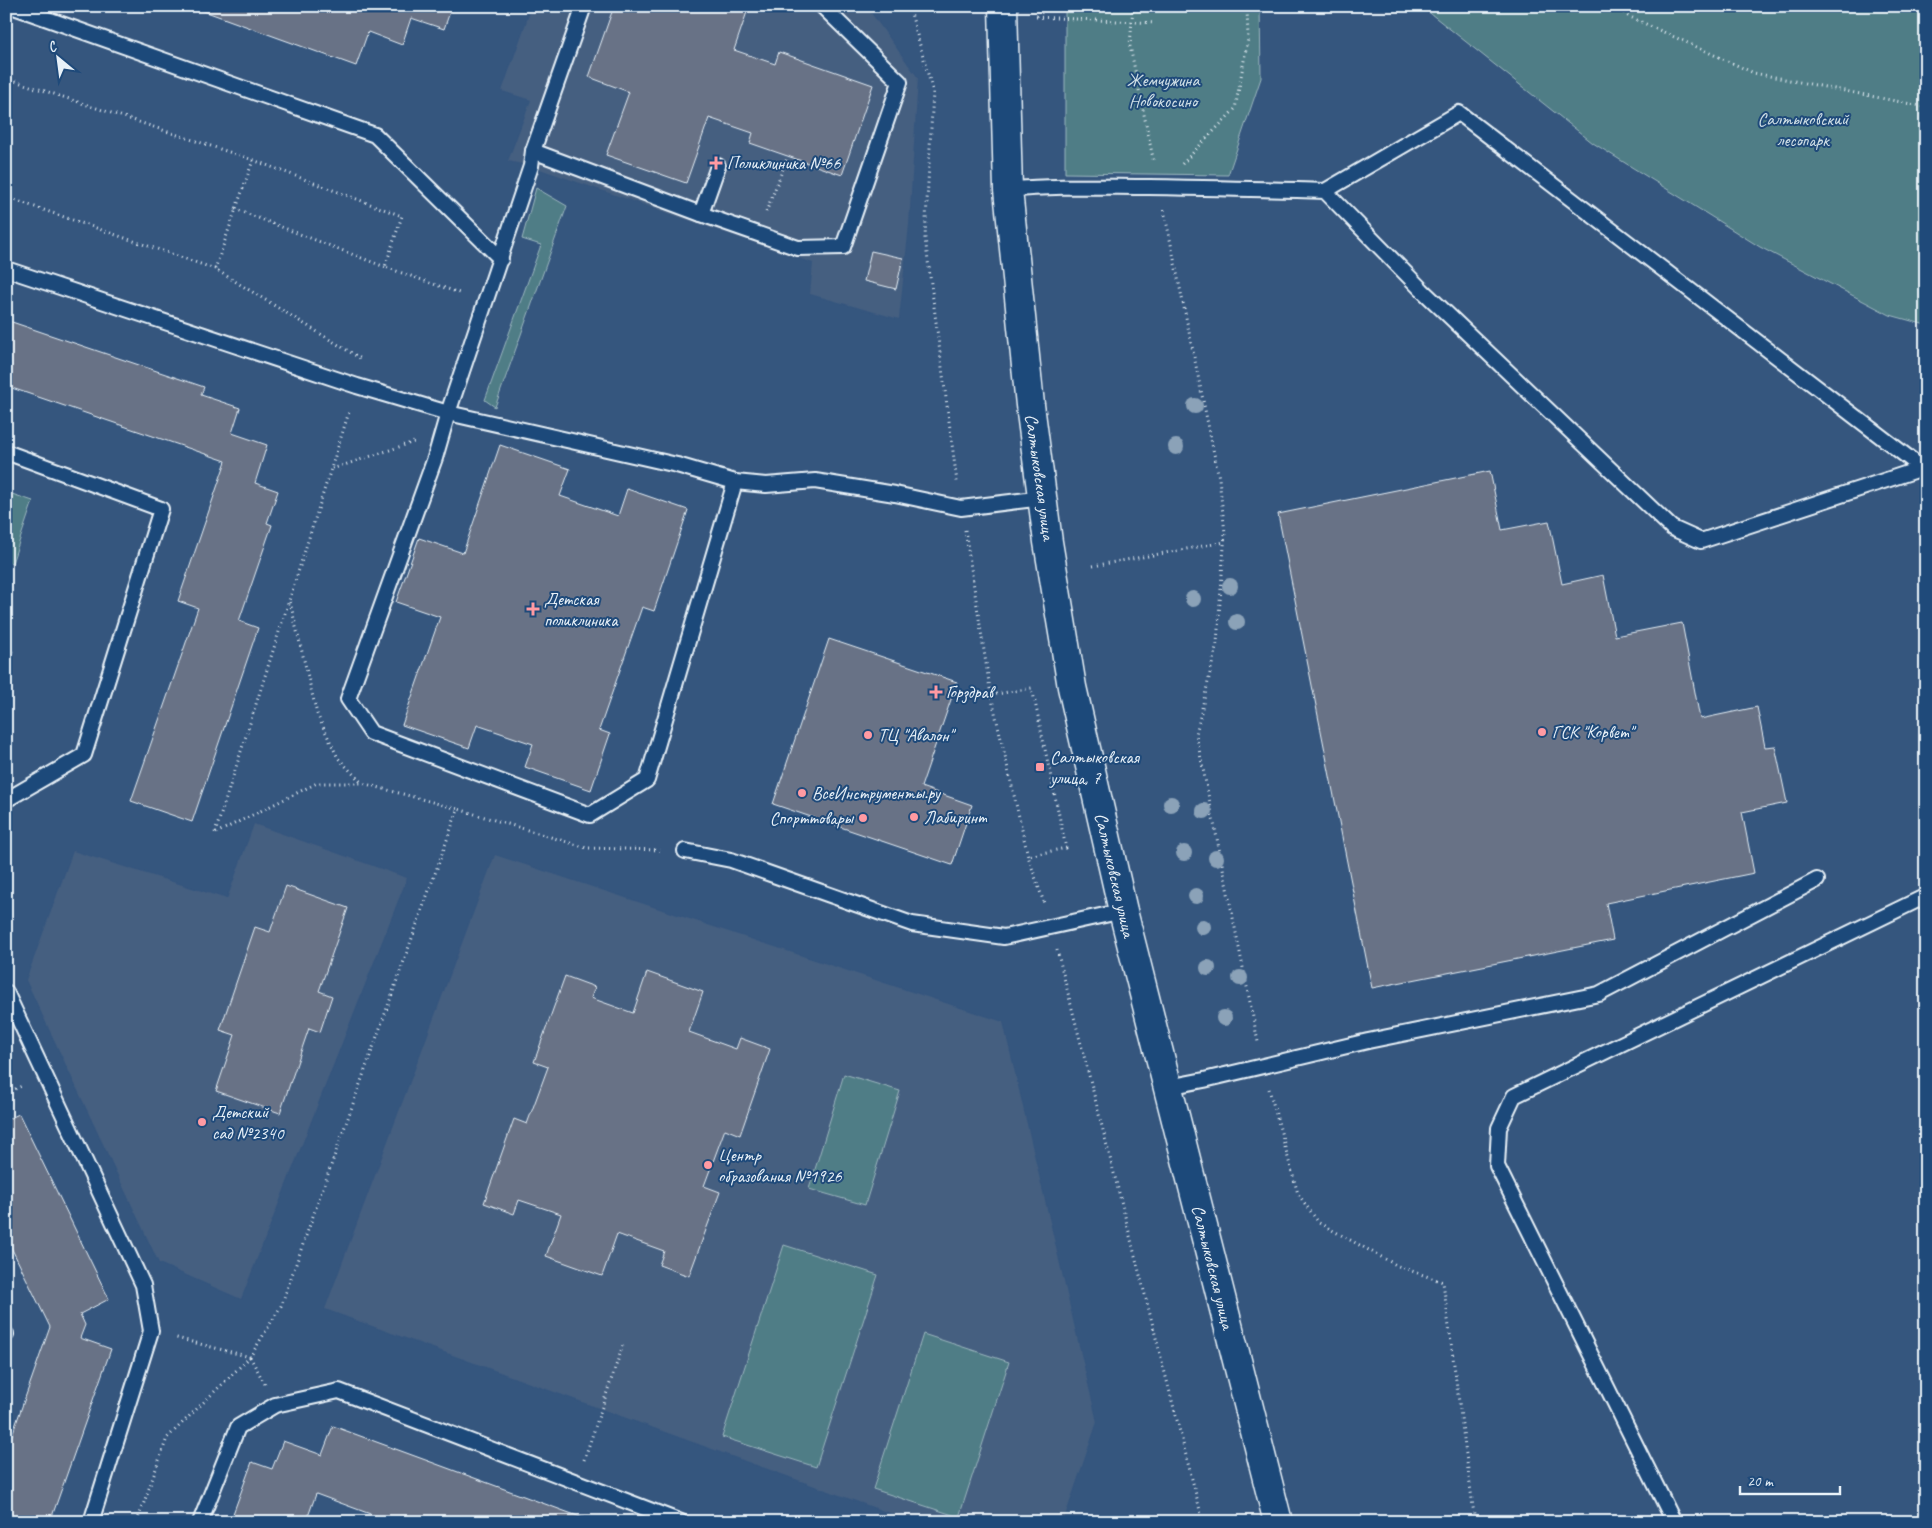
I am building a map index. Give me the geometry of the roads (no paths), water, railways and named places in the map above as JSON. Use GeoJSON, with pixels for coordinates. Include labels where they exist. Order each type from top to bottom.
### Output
{"type":"FeatureCollection","features":[{"type":"Feature","properties":{"kind":"street","name":"Салтыковская улица"},"geometry":{"type":"LineString","coordinates":[[1004,6],[1008,190],[1030,405],[1053,573],[1072,687],[1123,911],[1278,1522]]}},
{"type":"Feature","properties":{"kind":"lane"},"geometry":{"type":"LineString","coordinates":[[11,6],[375,135],[501,259]]}},
{"type":"Feature","properties":{"kind":"lane"},"geometry":{"type":"LineString","coordinates":[[584,6],[533,151],[531,166],[448,413],[444,432],[348,699],[371,734],[590,815],[647,780],[735,482]]}},
{"type":"Feature","properties":{"kind":"lane"},"geometry":{"type":"LineString","coordinates":[[533,151],[700,214],[798,248],[843,247],[900,82],[822,6]]}},
{"type":"Feature","properties":{"kind":"lane"},"geometry":{"type":"LineString","coordinates":[[1008,190],[1044,186],[1247,188],[1325,192],[1459,113],[1924,468]]}},
{"type":"Feature","properties":{"kind":"lane"},"geometry":{"type":"LineString","coordinates":[[700,214],[718,166]]}},
{"type":"Feature","properties":{"kind":"lane"},"geometry":{"type":"LineString","coordinates":[[1325,192],[1422,290],[1672,528],[1701,542],[1924,468]]}},
{"type":"Feature","properties":{"kind":"lane"},"geometry":{"type":"LineString","coordinates":[[6,268],[357,386],[448,413],[677,465],[735,482],[766,485],[815,481],[895,494],[961,508],[1043,498]]}},
{"type":"Feature","properties":{"kind":"lane"},"geometry":{"type":"LineString","coordinates":[[6,452],[161,509],[84,754],[6,800]]}},
{"type":"Feature","properties":{"kind":"lane"},"geometry":{"type":"LineString","coordinates":[[685,850],[731,860],[912,924],[1004,937],[1123,911]]}},
{"type":"Feature","properties":{"kind":"lane"},"geometry":{"type":"LineString","coordinates":[[1168,1087],[1368,1041],[1599,994],[1817,880]]}},
{"type":"Feature","properties":{"kind":"lane"},"geometry":{"type":"LineString","coordinates":[[1674,1522],[1497,1166],[1499,1128],[1514,1096],[1926,896]]}},
{"type":"Feature","properties":{"kind":"lane"},"geometry":{"type":"LineString","coordinates":[[6,992],[143,1285],[151,1331],[91,1522]]}},
{"type":"Feature","properties":{"kind":"lane"},"geometry":{"type":"LineString","coordinates":[[200,1522],[238,1427],[275,1405],[339,1391],[681,1522]]}},
{"type":"Feature","properties":{"kind":"place","name":"Поликлиника №66"},"geometry":{"type":"Point","coordinates":[716,163]}},
{"type":"Feature","properties":{"kind":"place","name":"Детская поликлиника"},"geometry":{"type":"Point","coordinates":[533,609]}},
{"type":"Feature","properties":{"kind":"place","name":"Горздрав"},"geometry":{"type":"Point","coordinates":[936,692]}},
{"type":"Feature","properties":{"kind":"place","name":"ГСК \"Корвет\""},"geometry":{"type":"Point","coordinates":[1542,732]}},
{"type":"Feature","properties":{"kind":"place","name":"ТЦ \"Авалон\""},"geometry":{"type":"Point","coordinates":[868,735]}},
{"type":"Feature","properties":{"kind":"place","name":"Салтыковская улица, 7"},"geometry":{"type":"Point","coordinates":[1040,767]}},
{"type":"Feature","properties":{"kind":"place","name":"ВсеИнструменты.ру"},"geometry":{"type":"Point","coordinates":[802,793]}},
{"type":"Feature","properties":{"kind":"place","name":"Лабиринт"},"geometry":{"type":"Point","coordinates":[914,817]}},
{"type":"Feature","properties":{"kind":"place","name":"Спорттовары"},"geometry":{"type":"Point","coordinates":[863,818]}},
{"type":"Feature","properties":{"kind":"place","name":"Детский сад №2340"},"geometry":{"type":"Point","coordinates":[202,1122]}},
{"type":"Feature","properties":{"kind":"place","name":"Центр образования №1926"},"geometry":{"type":"Point","coordinates":[708,1165]}},
{"type":"Feature","properties":{"kind":"park label","name":"Жемчужина Новокосино"},"geometry":{"type":"Point","coordinates":[1163,90]}},
{"type":"Feature","properties":{"kind":"park label","name":"Салтыковский лесопарк"},"geometry":{"type":"Point","coordinates":[1803,129]}}]}
